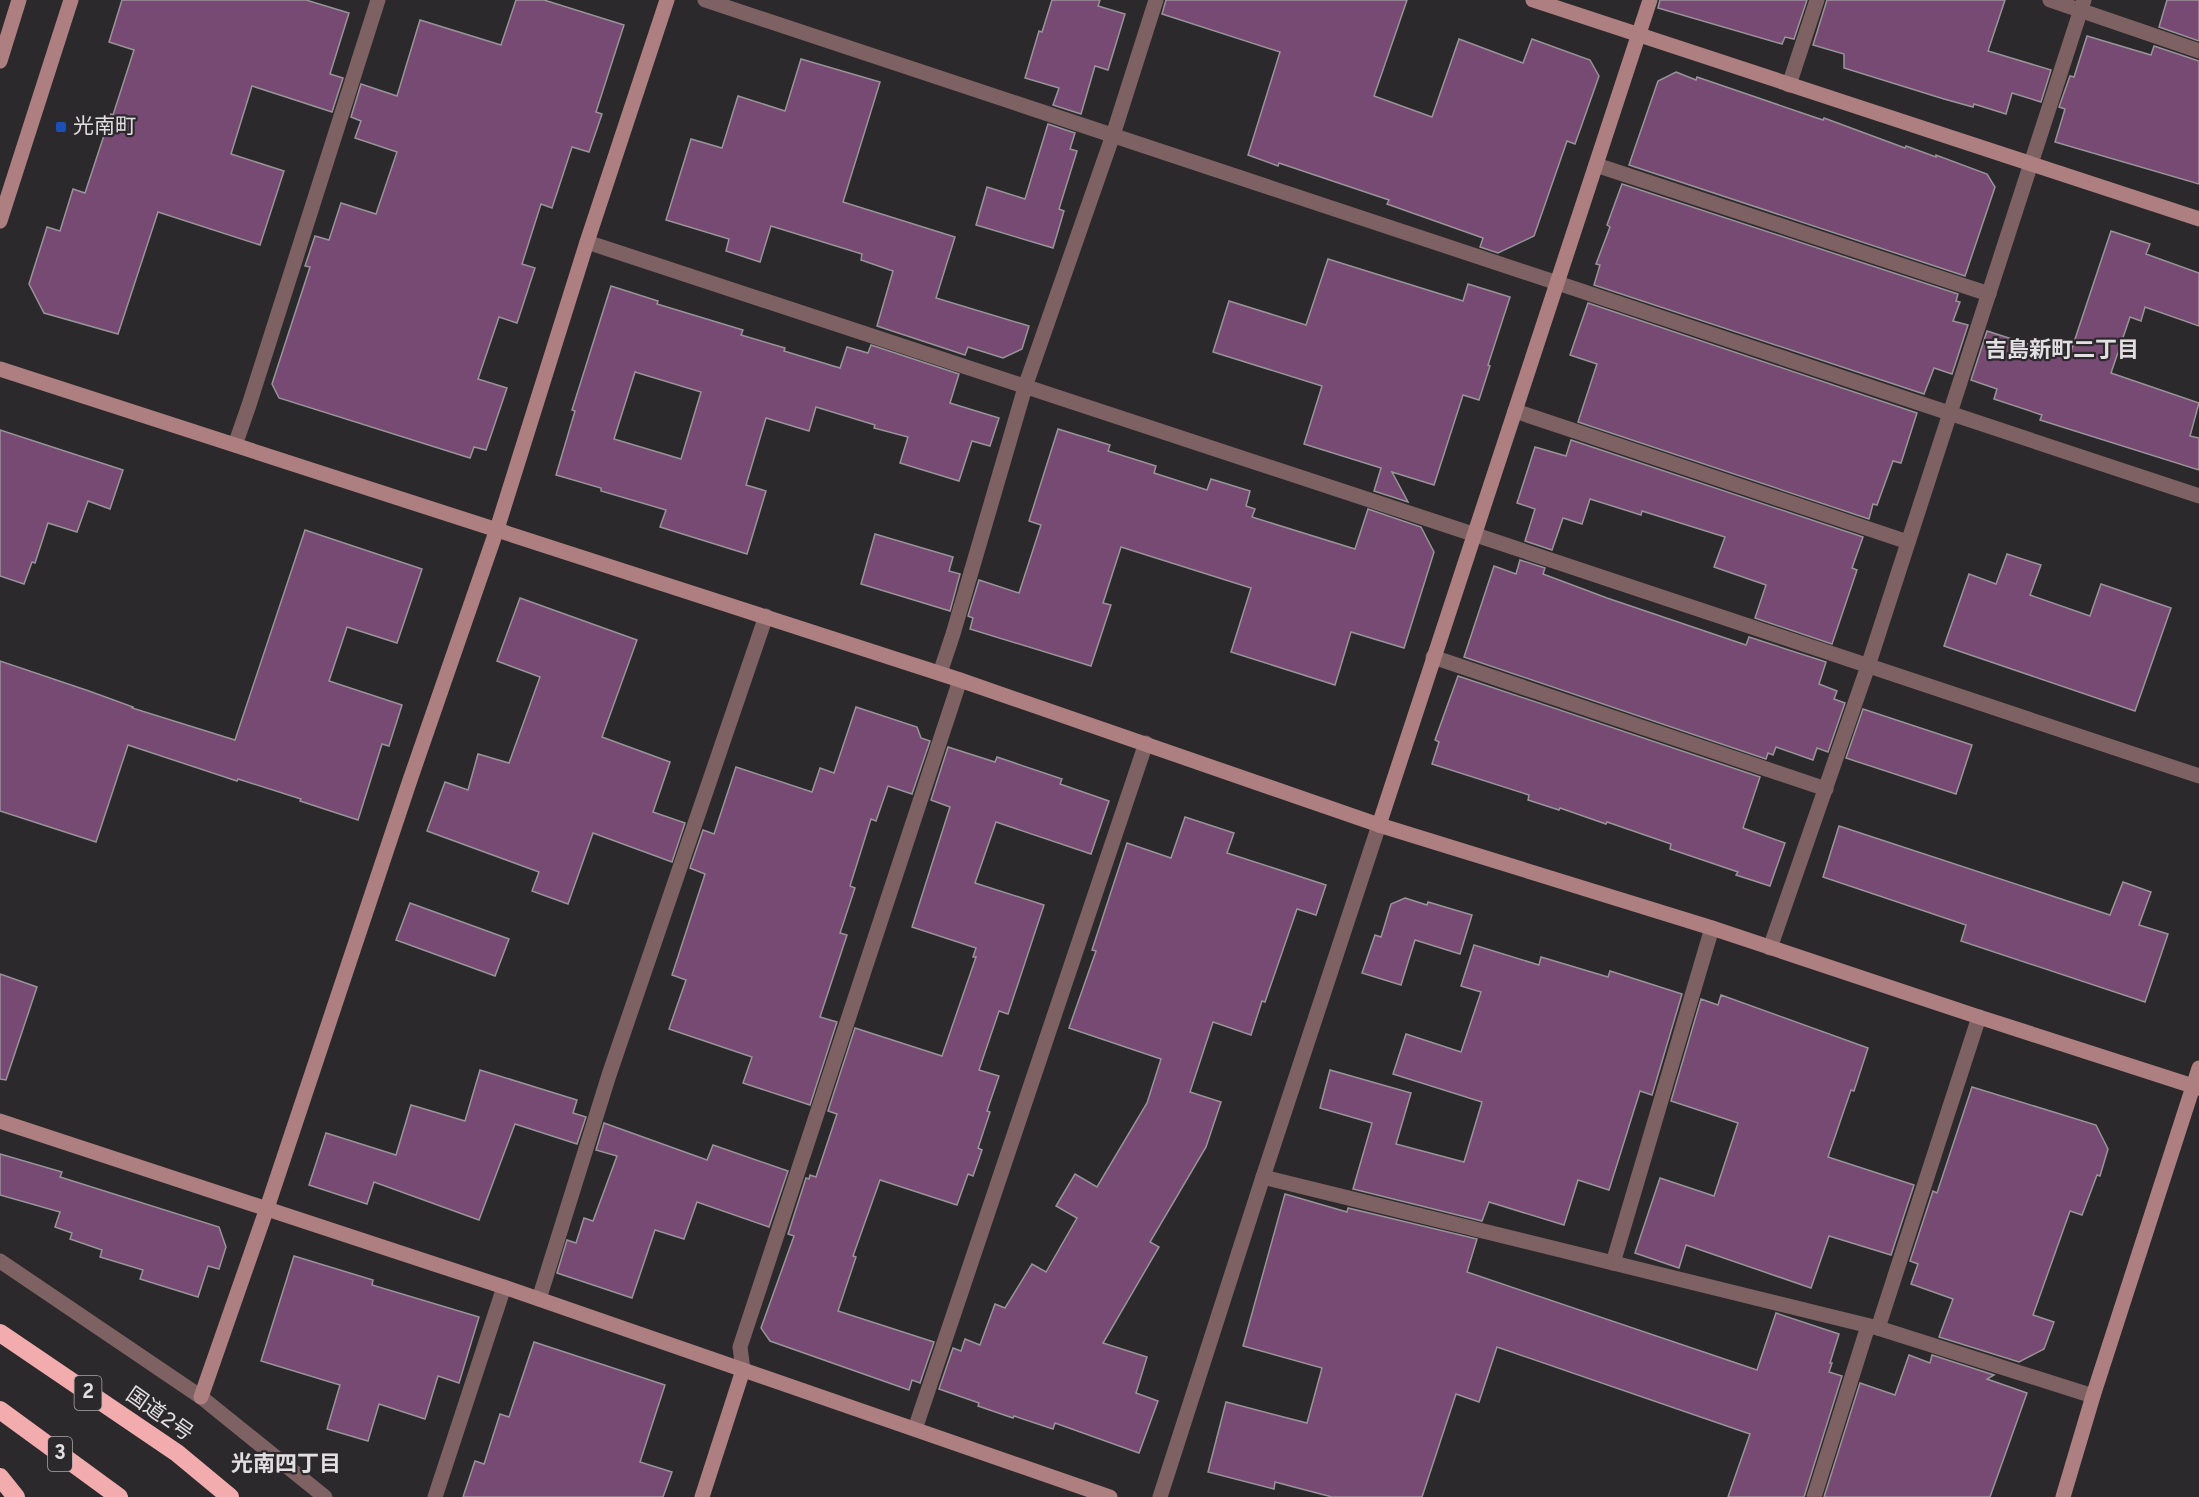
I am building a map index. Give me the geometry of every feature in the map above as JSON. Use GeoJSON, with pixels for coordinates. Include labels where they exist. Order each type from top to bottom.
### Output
{"type":"FeatureCollection","features":[{"type":"Feature","properties":{"kind":"highway","name":"国道2号"},"geometry":{"type":"LineString","coordinates":[[0,1333],[177,1453],[230,1497]]}},
{"type":"Feature","properties":{"kind":"highway","name":"3"},"geometry":{"type":"LineString","coordinates":[[0,1410],[119,1497]]}},
{"type":"Feature","properties":{"kind":"highway"},"geometry":{"type":"LineString","coordinates":[[0,1477],[16,1497]]}},
{"type":"Feature","properties":{"kind":"street"},"geometry":{"type":"LineString","coordinates":[[0,61],[19,0]]}},
{"type":"Feature","properties":{"kind":"street"},"geometry":{"type":"LineString","coordinates":[[0,221],[71,0]]}},
{"type":"Feature","properties":{"kind":"street"},"geometry":{"type":"LineString","coordinates":[[235,445],[378,0]]}},
{"type":"Feature","properties":{"kind":"street"},"geometry":{"type":"LineString","coordinates":[[201,1397],[497,529],[587,242],[667,0]]}},
{"type":"Feature","properties":{"kind":"street"},"geometry":{"type":"LineString","coordinates":[[705,0],[2199,496]]}},
{"type":"Feature","properties":{"kind":"street"},"geometry":{"type":"LineString","coordinates":[[940,673],[1026,384],[1113,135],[1156,0]]}},
{"type":"Feature","properties":{"kind":"street"},"geometry":{"type":"LineString","coordinates":[[1533,0],[2199,219]]}},
{"type":"Feature","properties":{"kind":"street"},"geometry":{"type":"LineString","coordinates":[[1161,1497],[1263,1177],[1650,0]]}},
{"type":"Feature","properties":{"kind":"street"},"geometry":{"type":"LineString","coordinates":[[1790,85],[1817,0]]}},
{"type":"Feature","properties":{"kind":"street"},"geometry":{"type":"LineString","coordinates":[[2049,0],[2083,5],[2199,51]]}},
{"type":"Feature","properties":{"kind":"street"},"geometry":{"type":"LineString","coordinates":[[1770,948],[1868,666],[2083,5]]}},
{"type":"Feature","properties":{"kind":"street"},"geometry":{"type":"LineString","coordinates":[[1596,165],[1989,294]]}},
{"type":"Feature","properties":{"kind":"street"},"geometry":{"type":"LineString","coordinates":[[587,242],[1026,384],[1474,536],[2199,776]]}},
{"type":"Feature","properties":{"kind":"street"},"geometry":{"type":"LineString","coordinates":[[0,369],[940,673],[1379,825],[1712,928],[2196,1087]]}},
{"type":"Feature","properties":{"kind":"street"},"geometry":{"type":"LineString","coordinates":[[1515,411],[1908,543]]}},
{"type":"Feature","properties":{"kind":"street"},"geometry":{"type":"LineString","coordinates":[[539,1299],[609,1075],[766,616]]}},
{"type":"Feature","properties":{"kind":"street"},"geometry":{"type":"LineString","coordinates":[[1433,657],[1826,789]]}},
{"type":"Feature","properties":{"kind":"street"},"geometry":{"type":"LineString","coordinates":[[702,1497],[743,1370],[740,1347],[960,680]]}},
{"type":"Feature","properties":{"kind":"street"},"geometry":{"type":"LineString","coordinates":[[915,1429],[1146,743]]}},
{"type":"Feature","properties":{"kind":"street"},"geometry":{"type":"LineString","coordinates":[[1613,1263],[1712,928]]}},
{"type":"Feature","properties":{"kind":"street"},"geometry":{"type":"LineString","coordinates":[[1814,1497],[1978,1017]]}},
{"type":"Feature","properties":{"kind":"street"},"geometry":{"type":"LineString","coordinates":[[2063,1497],[2093,1396],[2196,1087],[2199,1068]]}},
{"type":"Feature","properties":{"kind":"street"},"geometry":{"type":"LineString","coordinates":[[0,1121],[504,1287],[1110,1497]]}},
{"type":"Feature","properties":{"kind":"street"},"geometry":{"type":"LineString","coordinates":[[1263,1177],[1873,1327],[2093,1396]]}},
{"type":"Feature","properties":{"kind":"street"},"geometry":{"type":"LineString","coordinates":[[0,1261],[201,1397],[325,1497]]}},
{"type":"Feature","properties":{"kind":"street"},"geometry":{"type":"LineString","coordinates":[[435,1497],[504,1287]]}},
{"type":"Feature","properties":{"kind":"building"},"geometry":{"type":"Polygon","coordinates":[[[122,0],[306,0],[349,13],[330,74],[343,78],[332,112],[252,86],[231,154],[284,171],[260,245],[158,212],[118,334],[44,313],[29,284],[47,227],[60,231],[73,189],[85,193],[111,114],[113,115],[134,50],[109,42],[122,0]]]}},
{"type":"Feature","properties":{"kind":"building"},"geometry":{"type":"Polygon","coordinates":[[[516,0],[544,0],[624,25],[596,112],[602,114],[589,152],[572,147],[552,208],[541,204],[522,264],[535,268],[517,323],[499,317],[478,379],[507,388],[486,450],[474,447],[470,458],[279,398],[272,384],[310,267],[305,266],[315,236],[329,240],[341,203],[376,214],[397,152],[355,138],[361,121],[351,117],[361,84],[397,96],[420,20],[501,45],[516,0]]]}},
{"type":"Feature","properties":{"kind":"building"},"geometry":{"type":"Polygon","coordinates":[[[1052,0],[1100,0],[1098,6],[1125,14],[1108,70],[1095,66],[1081,114],[1053,105],[1059,88],[1025,78],[1039,31],[1042,32],[1052,0]]]}},
{"type":"Feature","properties":{"kind":"building"},"geometry":{"type":"Polygon","coordinates":[[[1166,0],[1407,0],[1374,96],[1432,117],[1459,39],[1523,63],[1532,39],[1590,60],[1599,76],[1575,144],[1567,141],[1534,236],[1498,253],[1480,247],[1483,238],[1387,204],[1389,200],[1279,163],[1278,166],[1248,155],[1280,52],[1162,14],[1166,0]]]}},
{"type":"Feature","properties":{"kind":"building"},"geometry":{"type":"Polygon","coordinates":[[[1660,0],[1807,0],[1794,39],[1785,37],[1782,44],[1658,8],[1660,0]]]}},
{"type":"Feature","properties":{"kind":"building"},"geometry":{"type":"Polygon","coordinates":[[[1827,0],[2005,0],[1988,51],[2051,70],[2041,102],[2012,93],[2006,114],[1974,104],[1973,107],[1944,99],[1844,68],[1844,54],[1813,45],[1827,0]]]}},
{"type":"Feature","properties":{"kind":"building"},"geometry":{"type":"Polygon","coordinates":[[[2167,0],[2199,0],[2199,41],[2159,27],[2167,0]]]}},
{"type":"Feature","properties":{"kind":"building"},"geometry":{"type":"Polygon","coordinates":[[[2087,36],[2151,55],[2154,46],[2199,61],[2199,184],[2055,142],[2065,109],[2059,107],[2070,76],[2074,77],[2087,36]]]}},
{"type":"Feature","properties":{"kind":"building"},"geometry":{"type":"Polygon","coordinates":[[[801,59],[880,82],[843,202],[955,237],[936,298],[1029,326],[1022,349],[1003,358],[968,347],[965,355],[877,326],[893,271],[861,260],[862,254],[771,226],[760,262],[726,251],[729,239],[666,220],[691,139],[722,148],[738,96],[785,111],[801,59]]]}},
{"type":"Feature","properties":{"kind":"building"},"geometry":{"type":"Polygon","coordinates":[[[1676,72],[1823,120],[1824,118],[1905,148],[1906,146],[1936,157],[1936,155],[1987,174],[1995,187],[1965,276],[1629,165],[1658,81],[1676,72]]]}},
{"type":"Feature","properties":{"kind":"building"},"geometry":{"type":"Polygon","coordinates":[[[1048,124],[1075,133],[1070,149],[1077,151],[1059,209],[1064,211],[1053,248],[976,225],[987,187],[1025,199],[1048,124]]]}},
{"type":"Feature","properties":{"kind":"building"},"geometry":{"type":"Polygon","coordinates":[[[1622,184],[1958,294],[1956,301],[1960,302],[1953,321],[1968,325],[1952,374],[1934,368],[1924,394],[1594,285],[1600,265],[1596,264],[1610,227],[1607,225],[1622,184]]]}},
{"type":"Feature","properties":{"kind":"building"},"geometry":{"type":"Polygon","coordinates":[[[2111,231],[2150,244],[2146,254],[2199,273],[2199,326],[2145,307],[2141,321],[2130,317],[2111,373],[2199,403],[2190,436],[2199,438],[2199,470],[2040,420],[2042,415],[1994,399],[1997,389],[1971,380],[1987,331],[2062,355],[2063,352],[2070,354],[2111,231]]]}},
{"type":"Feature","properties":{"kind":"building"},"geometry":{"type":"Polygon","coordinates":[[[1328,259],[1463,301],[1468,284],[1510,297],[1479,400],[1463,395],[1434,485],[1392,472],[1408,502],[1374,491],[1381,468],[1304,444],[1322,386],[1213,352],[1229,301],[1306,325],[1328,259]]]}},
{"type":"Feature","properties":{"kind":"building"},"geometry":{"type":"Polygon","coordinates":[[[611,286],[658,301],[657,304],[743,330],[741,335],[840,368],[847,347],[868,353],[871,345],[959,374],[950,403],[999,418],[990,446],[972,441],[959,481],[900,463],[908,437],[874,428],[875,425],[816,407],[809,431],[766,418],[746,485],[766,491],[747,554],[660,527],[666,510],[556,475],[575,411],[572,410],[611,286]],[[635,372],[614,439],[681,459],[701,392],[635,372]]]}},
{"type":"Feature","properties":{"kind":"building"},"geometry":{"type":"Polygon","coordinates":[[[1588,303],[1917,413],[1901,463],[1893,461],[1877,505],[1873,504],[1869,519],[1578,422],[1597,364],[1570,355],[1588,303]]]}},
{"type":"Feature","properties":{"kind":"building"},"geometry":{"type":"Polygon","coordinates":[[[1058,429],[1110,445],[1108,451],[1156,466],[1154,473],[1207,490],[1211,479],[1250,491],[1246,506],[1255,509],[1252,517],[1355,549],[1368,509],[1421,527],[1434,552],[1404,648],[1351,632],[1335,685],[1231,652],[1251,588],[1121,547],[1103,603],[1111,605],[1091,666],[970,629],[973,618],[968,616],[979,580],[1019,593],[1041,525],[1029,521],[1058,429]]]}},
{"type":"Feature","properties":{"kind":"building"},"geometry":{"type":"Polygon","coordinates":[[[0,430],[123,470],[110,509],[88,501],[77,532],[48,523],[35,563],[32,562],[24,584],[0,576],[0,430]]]}},
{"type":"Feature","properties":{"kind":"building"},"geometry":{"type":"Polygon","coordinates":[[[1571,440],[1863,537],[1852,568],[1857,570],[1832,644],[1755,618],[1766,585],[1714,567],[1725,537],[1642,511],[1641,515],[1590,499],[1582,524],[1563,518],[1552,550],[1525,541],[1535,509],[1517,503],[1535,447],[1566,456],[1571,440]]]}},
{"type":"Feature","properties":{"kind":"building"},"geometry":{"type":"Polygon","coordinates":[[[305,530],[422,569],[397,643],[347,627],[329,681],[402,705],[389,746],[382,744],[358,820],[300,801],[301,799],[238,779],[237,781],[128,745],[96,842],[0,811],[0,661],[132,708],[235,740],[305,530]]]}},
{"type":"Feature","properties":{"kind":"building"},"geometry":{"type":"Polygon","coordinates":[[[875,534],[953,557],[949,571],[960,574],[950,611],[861,584],[875,534]]]}},
{"type":"Feature","properties":{"kind":"building"},"geometry":{"type":"Polygon","coordinates":[[[2007,554],[2041,565],[2030,595],[2090,616],[2101,584],[2171,608],[2135,711],[1944,646],[1969,574],[1996,584],[2007,554]]]}},
{"type":"Feature","properties":{"kind":"building"},"geometry":{"type":"Polygon","coordinates":[[[1520,560],[1545,568],[1543,574],[1746,645],[1749,637],[1826,662],[1819,684],[1837,691],[1834,699],[1845,703],[1828,752],[1817,748],[1813,760],[1776,747],[1773,755],[1768,753],[1766,759],[1464,657],[1494,566],[1516,574],[1520,560]]]}},
{"type":"Feature","properties":{"kind":"building"},"geometry":{"type":"Polygon","coordinates":[[[520,598],[637,640],[602,737],[670,762],[653,812],[685,823],[672,862],[593,833],[568,904],[532,891],[539,872],[427,831],[445,782],[468,790],[478,754],[509,763],[540,677],[497,661],[520,598]]]}},
{"type":"Feature","properties":{"kind":"building"},"geometry":{"type":"Polygon","coordinates":[[[1458,676],[1760,777],[1743,828],[1785,843],[1770,886],[1736,875],[1738,872],[1670,849],[1671,844],[1607,822],[1606,824],[1528,800],[1529,795],[1432,764],[1439,742],[1435,740],[1458,676]]]}},
{"type":"Feature","properties":{"kind":"building"},"geometry":{"type":"Polygon","coordinates":[[[856,707],[917,727],[921,738],[930,741],[912,794],[888,786],[876,821],[871,819],[850,886],[855,888],[840,933],[847,935],[820,1017],[837,1022],[810,1105],[743,1083],[752,1057],[669,1029],[686,980],[672,975],[705,874],[690,868],[703,830],[714,834],[736,767],[812,792],[820,768],[834,773],[856,707]]]}},
{"type":"Feature","properties":{"kind":"building"},"geometry":{"type":"Polygon","coordinates":[[[1863,709],[1972,745],[1956,794],[1846,758],[1863,709]]]}},
{"type":"Feature","properties":{"kind":"building"},"geometry":{"type":"Polygon","coordinates":[[[948,747],[995,762],[997,757],[1062,779],[1060,784],[1109,801],[1091,854],[996,822],[975,883],[1044,905],[1008,1014],[999,1011],[979,1070],[999,1076],[978,1148],[982,1150],[973,1176],[968,1174],[957,1205],[880,1180],[853,1256],[856,1257],[838,1311],[934,1342],[920,1383],[912,1380],[909,1390],[770,1341],[761,1328],[794,1236],[788,1234],[806,1178],[809,1179],[810,1175],[816,1177],[837,1114],[828,1111],[855,1028],[942,1056],[976,957],[973,957],[976,948],[912,927],[950,807],[931,800],[948,747]]]}},
{"type":"Feature","properties":{"kind":"building"},"geometry":{"type":"Polygon","coordinates":[[[1185,817],[1234,833],[1227,853],[1326,885],[1316,915],[1297,909],[1265,1002],[1262,1001],[1251,1035],[1213,1022],[1190,1092],[1221,1102],[1206,1147],[1150,1242],[1159,1247],[1103,1343],[1147,1357],[1136,1393],[1158,1401],[1139,1453],[1055,1423],[1053,1429],[1014,1416],[1013,1418],[939,1389],[953,1348],[961,1351],[965,1339],[980,1345],[995,1304],[1005,1308],[1032,1264],[1046,1272],[1077,1218],[1056,1206],[1075,1174],[1097,1187],[1147,1103],[1161,1059],[1069,1028],[1096,951],[1092,950],[1127,843],[1171,858],[1185,817]]]}},
{"type":"Feature","properties":{"kind":"building"},"geometry":{"type":"Polygon","coordinates":[[[1839,826],[2110,915],[2123,882],[2151,892],[2139,925],[2168,934],[2145,1002],[1961,941],[1966,925],[1823,877],[1839,826]]]}},
{"type":"Feature","properties":{"kind":"building"},"geometry":{"type":"Polygon","coordinates":[[[1405,898],[1472,915],[1460,954],[1415,940],[1401,985],[1362,973],[1375,935],[1381,937],[1391,904],[1405,898]]]}},
{"type":"Feature","properties":{"kind":"building"},"geometry":{"type":"Polygon","coordinates":[[[410,903],[509,939],[495,976],[396,940],[410,903]]]}},
{"type":"Feature","properties":{"kind":"building"},"geometry":{"type":"Polygon","coordinates":[[[1474,945],[1539,965],[1541,957],[1608,977],[1610,971],[1682,994],[1652,1095],[1640,1091],[1609,1190],[1578,1180],[1564,1225],[1489,1202],[1482,1221],[1353,1189],[1372,1123],[1320,1108],[1330,1070],[1411,1093],[1396,1144],[1464,1162],[1482,1102],[1393,1074],[1406,1034],[1461,1052],[1481,992],[1461,986],[1474,945]]]}},
{"type":"Feature","properties":{"kind":"building"},"geometry":{"type":"Polygon","coordinates":[[[0,974],[37,987],[6,1080],[0,1079],[0,974]]]}},
{"type":"Feature","properties":{"kind":"building"},"geometry":{"type":"Polygon","coordinates":[[[1721,995],[1868,1048],[1828,1157],[1914,1185],[1891,1255],[1829,1236],[1811,1288],[1686,1245],[1679,1268],[1635,1253],[1660,1178],[1714,1196],[1738,1123],[1671,1101],[1701,999],[1718,1005],[1721,995]]]}},
{"type":"Feature","properties":{"kind":"building"},"geometry":{"type":"Polygon","coordinates":[[[480,1070],[577,1100],[573,1113],[586,1117],[577,1144],[515,1124],[479,1220],[374,1182],[367,1204],[309,1185],[326,1133],[396,1155],[411,1105],[465,1121],[480,1070]]]}},
{"type":"Feature","properties":{"kind":"building"},"geometry":{"type":"Polygon","coordinates":[[[1972,1087],[2096,1125],[2108,1149],[2100,1176],[2097,1175],[2082,1215],[2070,1211],[2033,1315],[2054,1322],[2044,1349],[2019,1362],[1939,1337],[1953,1299],[1911,1284],[1918,1264],[1910,1261],[1933,1191],[1937,1193],[1972,1087]]]}},
{"type":"Feature","properties":{"kind":"building"},"geometry":{"type":"Polygon","coordinates":[[[604,1123],[707,1160],[713,1145],[788,1171],[769,1227],[697,1202],[684,1239],[655,1230],[632,1298],[557,1273],[567,1240],[576,1243],[584,1218],[593,1221],[617,1156],[596,1150],[604,1123]]]}},
{"type":"Feature","properties":{"kind":"building"},"geometry":{"type":"Polygon","coordinates":[[[0,1154],[62,1172],[60,1177],[219,1227],[226,1247],[219,1269],[208,1266],[198,1297],[140,1279],[143,1270],[100,1257],[102,1250],[70,1239],[72,1233],[55,1227],[60,1212],[0,1195],[0,1154]]]}},
{"type":"Feature","properties":{"kind":"building"},"geometry":{"type":"Polygon","coordinates":[[[1285,1194],[1347,1212],[1348,1208],[1477,1239],[1467,1272],[1757,1370],[1776,1313],[1839,1334],[1829,1372],[1842,1376],[1804,1497],[1728,1497],[1750,1434],[1497,1347],[1479,1402],[1456,1394],[1422,1497],[1332,1497],[1275,1482],[1274,1489],[1208,1472],[1226,1402],[1307,1423],[1322,1368],[1243,1346],[1285,1194]]]}},
{"type":"Feature","properties":{"kind":"building"},"geometry":{"type":"Polygon","coordinates":[[[294,1256],[373,1280],[372,1285],[479,1317],[459,1383],[438,1376],[425,1419],[379,1404],[368,1441],[327,1429],[340,1385],[261,1361],[294,1256]]]}},
{"type":"Feature","properties":{"kind":"building"},"geometry":{"type":"Polygon","coordinates":[[[534,1342],[665,1385],[640,1462],[672,1472],[663,1497],[463,1497],[475,1461],[484,1464],[500,1414],[509,1417],[534,1342]]]}},
{"type":"Feature","properties":{"kind":"building"},"geometry":{"type":"Polygon","coordinates":[[[1909,1355],[1930,1363],[1932,1355],[1994,1375],[1987,1379],[2027,1393],[1990,1497],[1824,1497],[1860,1383],[1895,1395],[1909,1355]]]}},
{"type":"Feature","properties":{"kind":"place","name":"光南町"},"geometry":{"type":"Point","coordinates":[61,127]}},
{"type":"Feature","properties":{"kind":"district","name":"吉島新町二丁目"},"geometry":{"type":"Point","coordinates":[2062,351]}},
{"type":"Feature","properties":{"kind":"district","name":"光南四丁目"},"geometry":{"type":"Point","coordinates":[286,1465]}}]}
